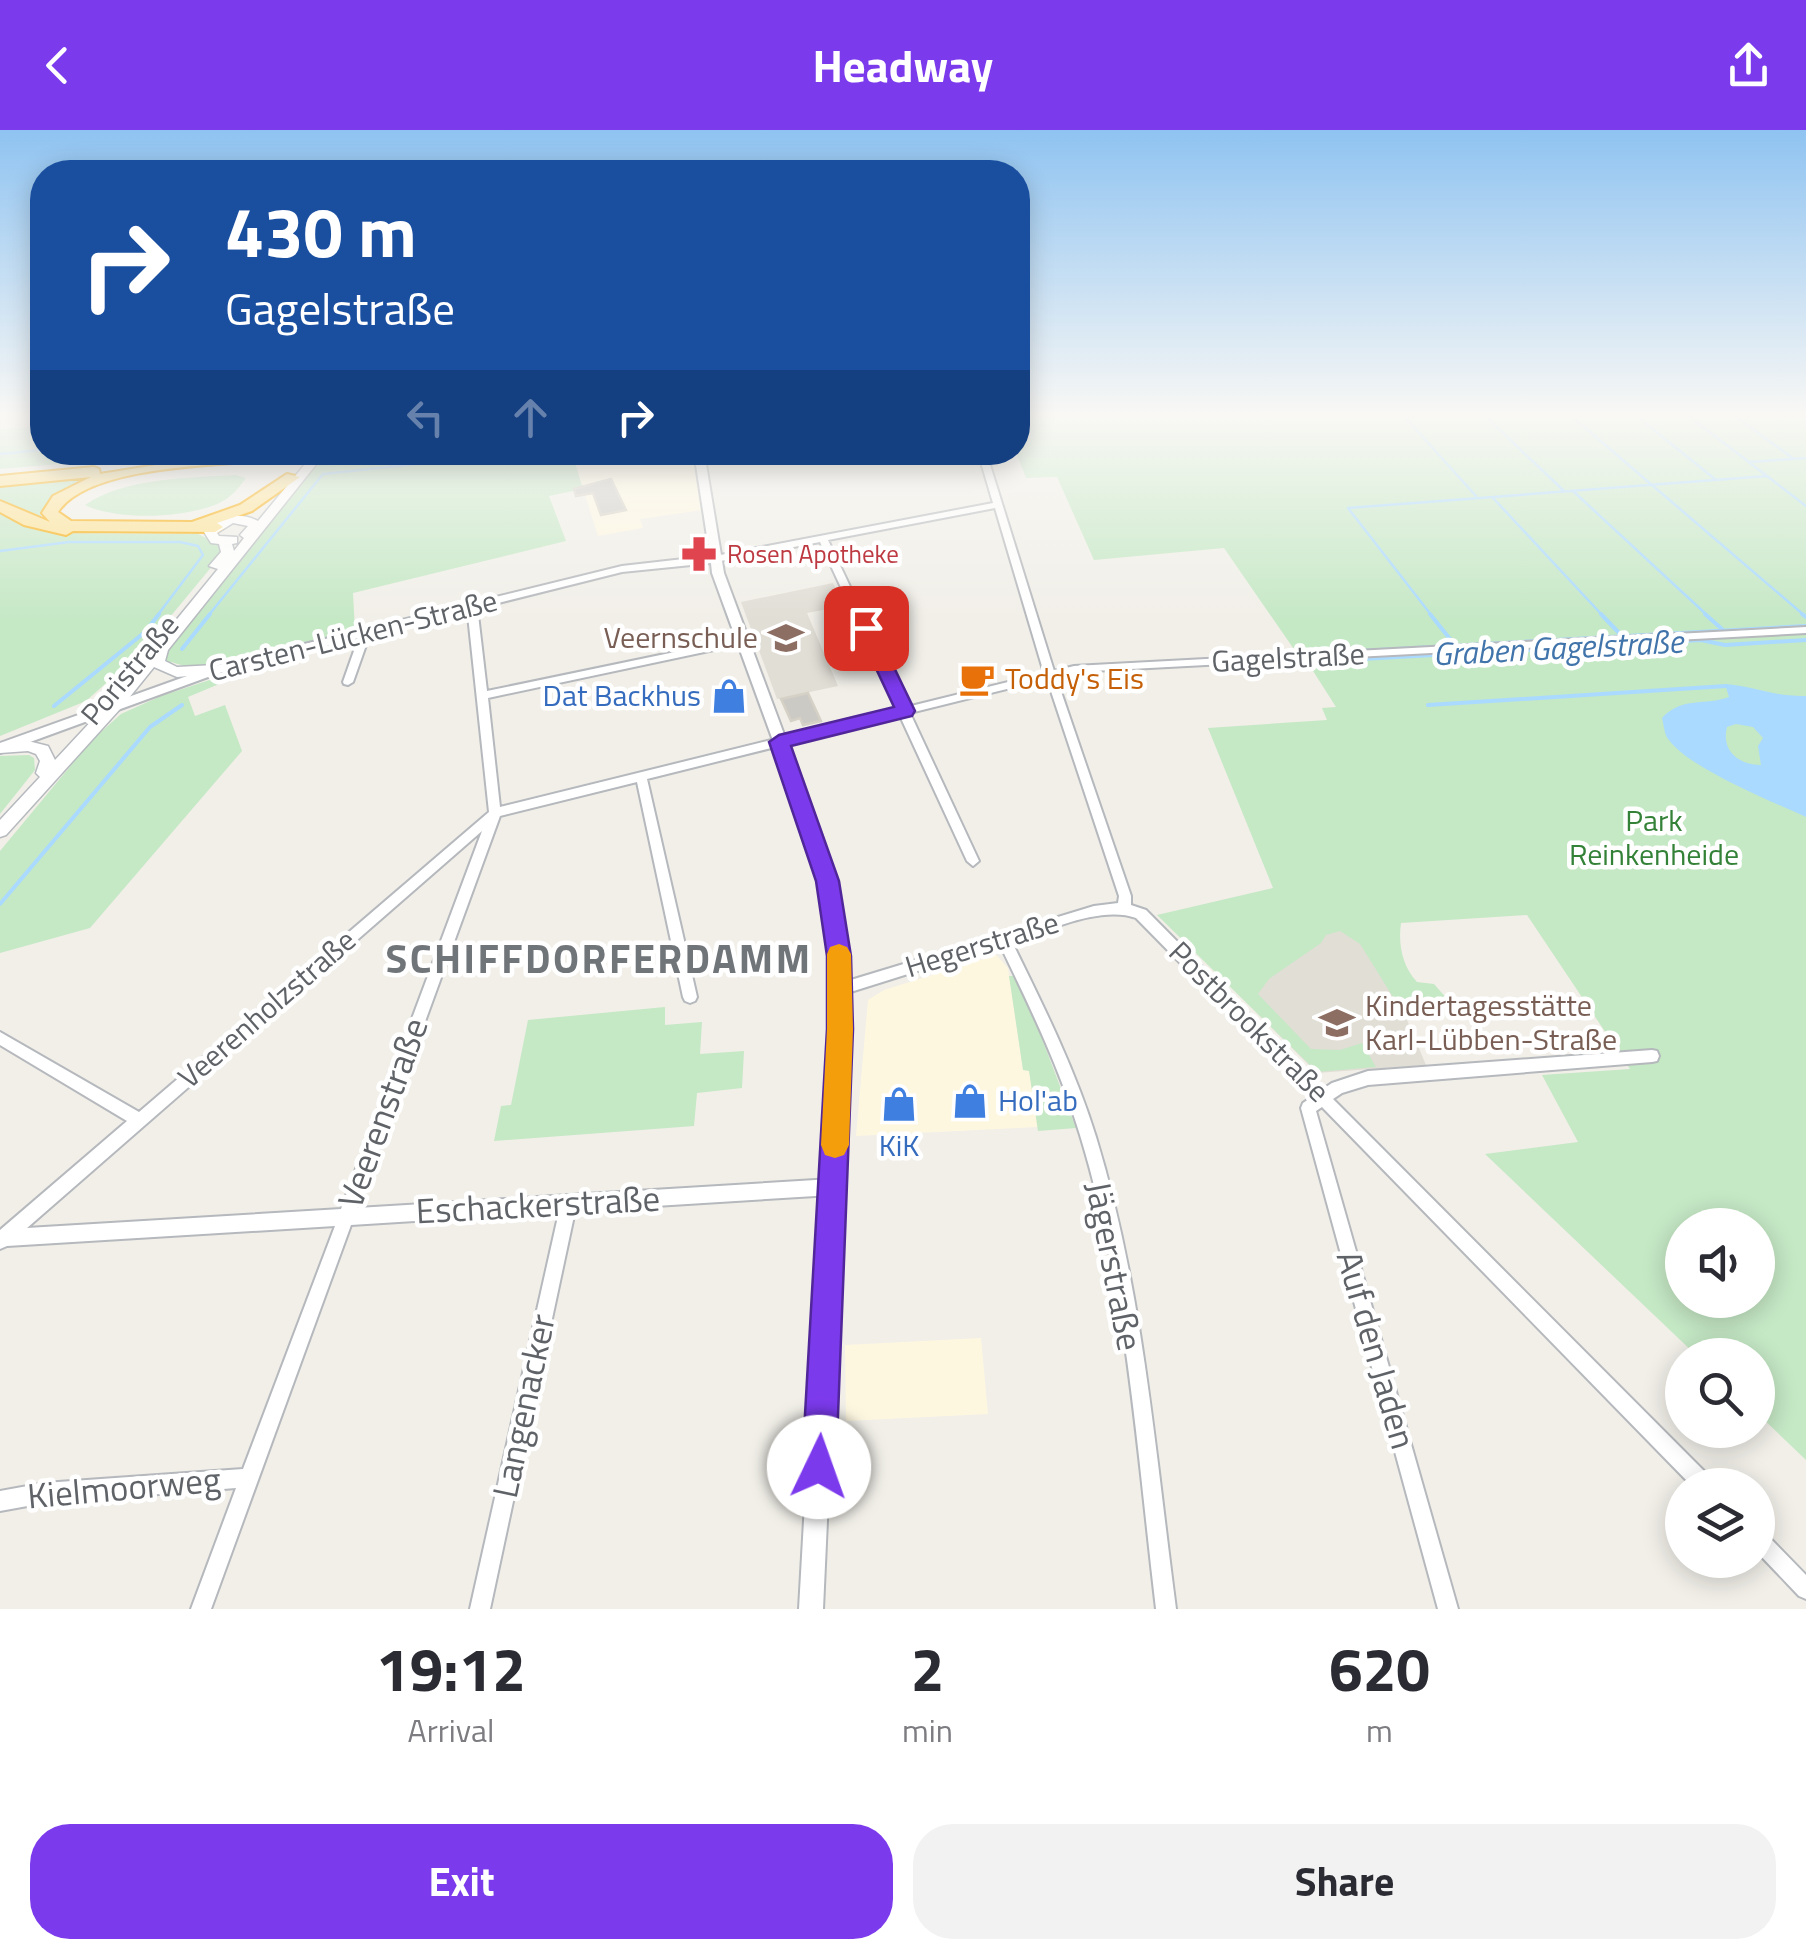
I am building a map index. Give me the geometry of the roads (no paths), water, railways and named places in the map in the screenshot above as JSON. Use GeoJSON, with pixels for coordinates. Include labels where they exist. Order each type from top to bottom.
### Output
{"type":"FeatureCollection","features":[{"type":"Feature","properties":{"kind":"highway"},"geometry":{"type":"LineString","coordinates":[[89,483],[58,500],[50,513],[60,524],[222,535]]}},
{"type":"Feature","properties":{"kind":"highway"},"geometry":{"type":"LineString","coordinates":[[170,529],[246,508],[283,483]]}},
{"type":"Feature","properties":{"kind":"highway"},"geometry":{"type":"LineString","coordinates":[[0,506],[30,522],[56,529],[222,535]]}},
{"type":"Feature","properties":{"kind":"main road","name":"Poristraße"},"geometry":{"type":"LineString","coordinates":[[250,521],[287,483]]}},
{"type":"Feature","properties":{"kind":"main road","name":"Poristraße"},"geometry":{"type":"LineString","coordinates":[[0,831],[115,705],[297,483]]}},
{"type":"Feature","properties":{"kind":"main road","name":"Poristraße"},"geometry":{"type":"LineString","coordinates":[[222,535],[286,498]]}},
{"type":"Feature","properties":{"kind":"main road","name":"Poristraße"},"geometry":{"type":"LineString","coordinates":[[222,535],[252,531],[250,521]]}},
{"type":"Feature","properties":{"kind":"main road","name":"Poristraße"},"geometry":{"type":"LineString","coordinates":[[222,535],[230,567]]}},
{"type":"Feature","properties":{"kind":"main road","name":"Poristraße"},"geometry":{"type":"LineString","coordinates":[[27,799],[44,773],[228,553],[222,535]]}},
{"type":"Feature","properties":{"kind":"main road"},"geometry":{"type":"LineString","coordinates":[[162,648],[158,662],[164,669],[184,674],[215,670]]}},
{"type":"Feature","properties":{"kind":"main road"},"geometry":{"type":"LineString","coordinates":[[0,748],[28,746],[42,750],[48,761],[44,773]]}},
{"type":"Feature","properties":{"kind":"street"},"geometry":{"type":"LineString","coordinates":[[704,483],[714,559],[828,881],[841,989],[811,1609]]}},
{"type":"Feature","properties":{"kind":"street"},"geometry":{"type":"LineString","coordinates":[[991,483],[1050,674],[1125,896],[1124,908]]}},
{"type":"Feature","properties":{"kind":"street"},"geometry":{"type":"LineString","coordinates":[[714,559],[998,505]]}},
{"type":"Feature","properties":{"kind":"street"},"geometry":{"type":"LineString","coordinates":[[822,537],[974,861]]}},
{"type":"Feature","properties":{"kind":"street","name":"Carsten-Lücken-Straße"},"geometry":{"type":"LineString","coordinates":[[0,748],[215,670],[622,569],[714,559]]}},
{"type":"Feature","properties":{"kind":"street","name":"Veerenstraße"},"geometry":{"type":"LineString","coordinates":[[201,1609],[496,813],[472,606]]}},
{"type":"Feature","properties":{"kind":"street","name":"Gagelstraße"},"geometry":{"type":"LineString","coordinates":[[779,742],[1074,669],[1806,630]]}},
{"type":"Feature","properties":{"kind":"street"},"geometry":{"type":"LineString","coordinates":[[348,682],[366,631]]}},
{"type":"Feature","properties":{"kind":"street"},"geometry":{"type":"LineString","coordinates":[[482,696],[742,640]]}},
{"type":"Feature","properties":{"kind":"street","name":"Veerenholzstraße"},"geometry":{"type":"LineString","coordinates":[[2,1240],[496,813],[779,742]]}},
{"type":"Feature","properties":{"kind":"street"},"geometry":{"type":"LineString","coordinates":[[641,776],[690,996]]}},
{"type":"Feature","properties":{"kind":"street","name":"Hegerstraße"},"geometry":{"type":"LineString","coordinates":[[841,989],[1094,911],[1124,908]]}},
{"type":"Feature","properties":{"kind":"street","name":"Postbrookstraße"},"geometry":{"type":"LineString","coordinates":[[1124,908],[1145,918],[1687,1468]]}},
{"type":"Feature","properties":{"kind":"street","name":"Jägerstraße"},"geometry":{"type":"LineString","coordinates":[[1004,938],[1056,1047],[1088,1136],[1116,1244],[1166,1609]]}},
{"type":"Feature","properties":{"kind":"street"},"geometry":{"type":"LineString","coordinates":[[0,1038],[139,1120]]}},
{"type":"Feature","properties":{"kind":"street"},"geometry":{"type":"LineString","coordinates":[[1323,1098],[1337,1088],[1368,1078],[1652,1056]]}},
{"type":"Feature","properties":{"kind":"street","name":"Auf den Jaden"},"geometry":{"type":"LineString","coordinates":[[1323,1098],[1308,1108],[1448,1609]]}},
{"type":"Feature","properties":{"kind":"street","name":"Eschackerstraße"},"geometry":{"type":"LineString","coordinates":[[2,1240],[832,1187]]}},
{"type":"Feature","properties":{"kind":"street","name":"Langenacker"},"geometry":{"type":"LineString","coordinates":[[480,1609],[569,1203]]}},
{"type":"Feature","properties":{"kind":"street","name":"Kielmoorweg"},"geometry":{"type":"LineString","coordinates":[[0,1501],[248,1478]]}},
{"type":"Feature","properties":{"kind":"street"},"geometry":{"type":"LineString","coordinates":[[1775,1557],[1806,1589]]}},
{"type":"Feature","properties":{"kind":"water"},"geometry":{"type":"Polygon","coordinates":[[[1725,684],[1806,696],[1806,817],[1712,773],[1667,738],[1662,718],[1670,711],[1686,704],[1729,697],[1725,684]],[[1727,727],[1727,743],[1739,759],[1761,765],[1758,746],[1763,738],[1753,727],[1727,727]]]}},
{"type":"Feature","properties":{"kind":"waterway"},"geometry":{"type":"LineString","coordinates":[[208,616],[316,483]]}},
{"type":"Feature","properties":{"kind":"waterway"},"geometry":{"type":"LineString","coordinates":[[1464,483],[1476,496]]}},
{"type":"Feature","properties":{"kind":"waterway"},"geometry":{"type":"LineString","coordinates":[[1556,483],[1564,491]]}},
{"type":"Feature","properties":{"kind":"waterway"},"geometry":{"type":"LineString","coordinates":[[1652,485],[1675,483]]}},
{"type":"Feature","properties":{"kind":"waterway"},"geometry":{"type":"LineString","coordinates":[[1776,483],[1806,506]]}},
{"type":"Feature","properties":{"kind":"waterway"},"geometry":{"type":"LineString","coordinates":[[1432,616],[1348,508],[1652,485]]}},
{"type":"Feature","properties":{"kind":"waterway"},"geometry":{"type":"LineString","coordinates":[[1652,485],[1805,616]]}},
{"type":"Feature","properties":{"kind":"waterway"},"geometry":{"type":"LineString","coordinates":[[1573,491],[1708,616]]}},
{"type":"Feature","properties":{"kind":"waterway"},"geometry":{"type":"LineString","coordinates":[[1494,499],[1603,616]]}},
{"type":"Feature","properties":{"kind":"waterway"},"geometry":{"type":"LineString","coordinates":[[0,551],[69,542],[180,542],[198,546],[203,555],[157,616]]}},
{"type":"Feature","properties":{"kind":"waterway"},"geometry":{"type":"LineString","coordinates":[[54,706],[145,632],[159,614]]}},
{"type":"Feature","properties":{"kind":"waterway"},"geometry":{"type":"LineString","coordinates":[[182,649],[210,614]]}},
{"type":"Feature","properties":{"kind":"waterway"},"geometry":{"type":"LineString","coordinates":[[1430,614],[1454,644]]}},
{"type":"Feature","properties":{"kind":"waterway"},"geometry":{"type":"LineString","coordinates":[[1601,614],[1620,634]]}},
{"type":"Feature","properties":{"kind":"waterway"},"geometry":{"type":"LineString","coordinates":[[1705,614],[1723,630]]}},
{"type":"Feature","properties":{"kind":"waterway"},"geometry":{"type":"LineString","coordinates":[[1802,614],[1806,617]]}},
{"type":"Feature","properties":{"kind":"waterway"},"geometry":{"type":"LineString","coordinates":[[1307,654],[1806,626]]}},
{"type":"Feature","properties":{"kind":"waterway","name":"Graben Gagelstraße"},"geometry":{"type":"LineString","coordinates":[[1309,662],[1701,640],[1725,645],[1806,640]]}},
{"type":"Feature","properties":{"kind":"waterway"},"geometry":{"type":"LineString","coordinates":[[1428,705],[1726,686]]}},
{"type":"Feature","properties":{"kind":"waterway"},"geometry":{"type":"LineString","coordinates":[[0,904],[150,727],[182,705]]}},
{"type":"Feature","properties":{"kind":"place","name":"Rosen Apotheke"},"geometry":{"type":"Point","coordinates":[699,554]}},
{"type":"Feature","properties":{"kind":"place","name":"Veernschule"},"geometry":{"type":"Point","coordinates":[786,638]}},
{"type":"Feature","properties":{"kind":"place","name":"Toddy's Eis"},"geometry":{"type":"Point","coordinates":[977,679]}},
{"type":"Feature","properties":{"kind":"place","name":"Dat Backhus"},"geometry":{"type":"Point","coordinates":[729,696]}},
{"type":"Feature","properties":{"kind":"place","name":"Kindertagesstätte Karl-Lübben-Straße"},"geometry":{"type":"Point","coordinates":[1337,1023]}},
{"type":"Feature","properties":{"kind":"place","name":"Hol'ab"},"geometry":{"type":"Point","coordinates":[970,1101]}},
{"type":"Feature","properties":{"kind":"place","name":"KiK"},"geometry":{"type":"Point","coordinates":[899,1104]}},
{"type":"Feature","properties":{"kind":"district","name":"SCHIFFDORFERDAMM"},"geometry":{"type":"Point","coordinates":[599,959]}},
{"type":"Feature","properties":{"kind":"park label","name":"Park Reinkenheide"},"geometry":{"type":"Point","coordinates":[1654,838]}}]}
